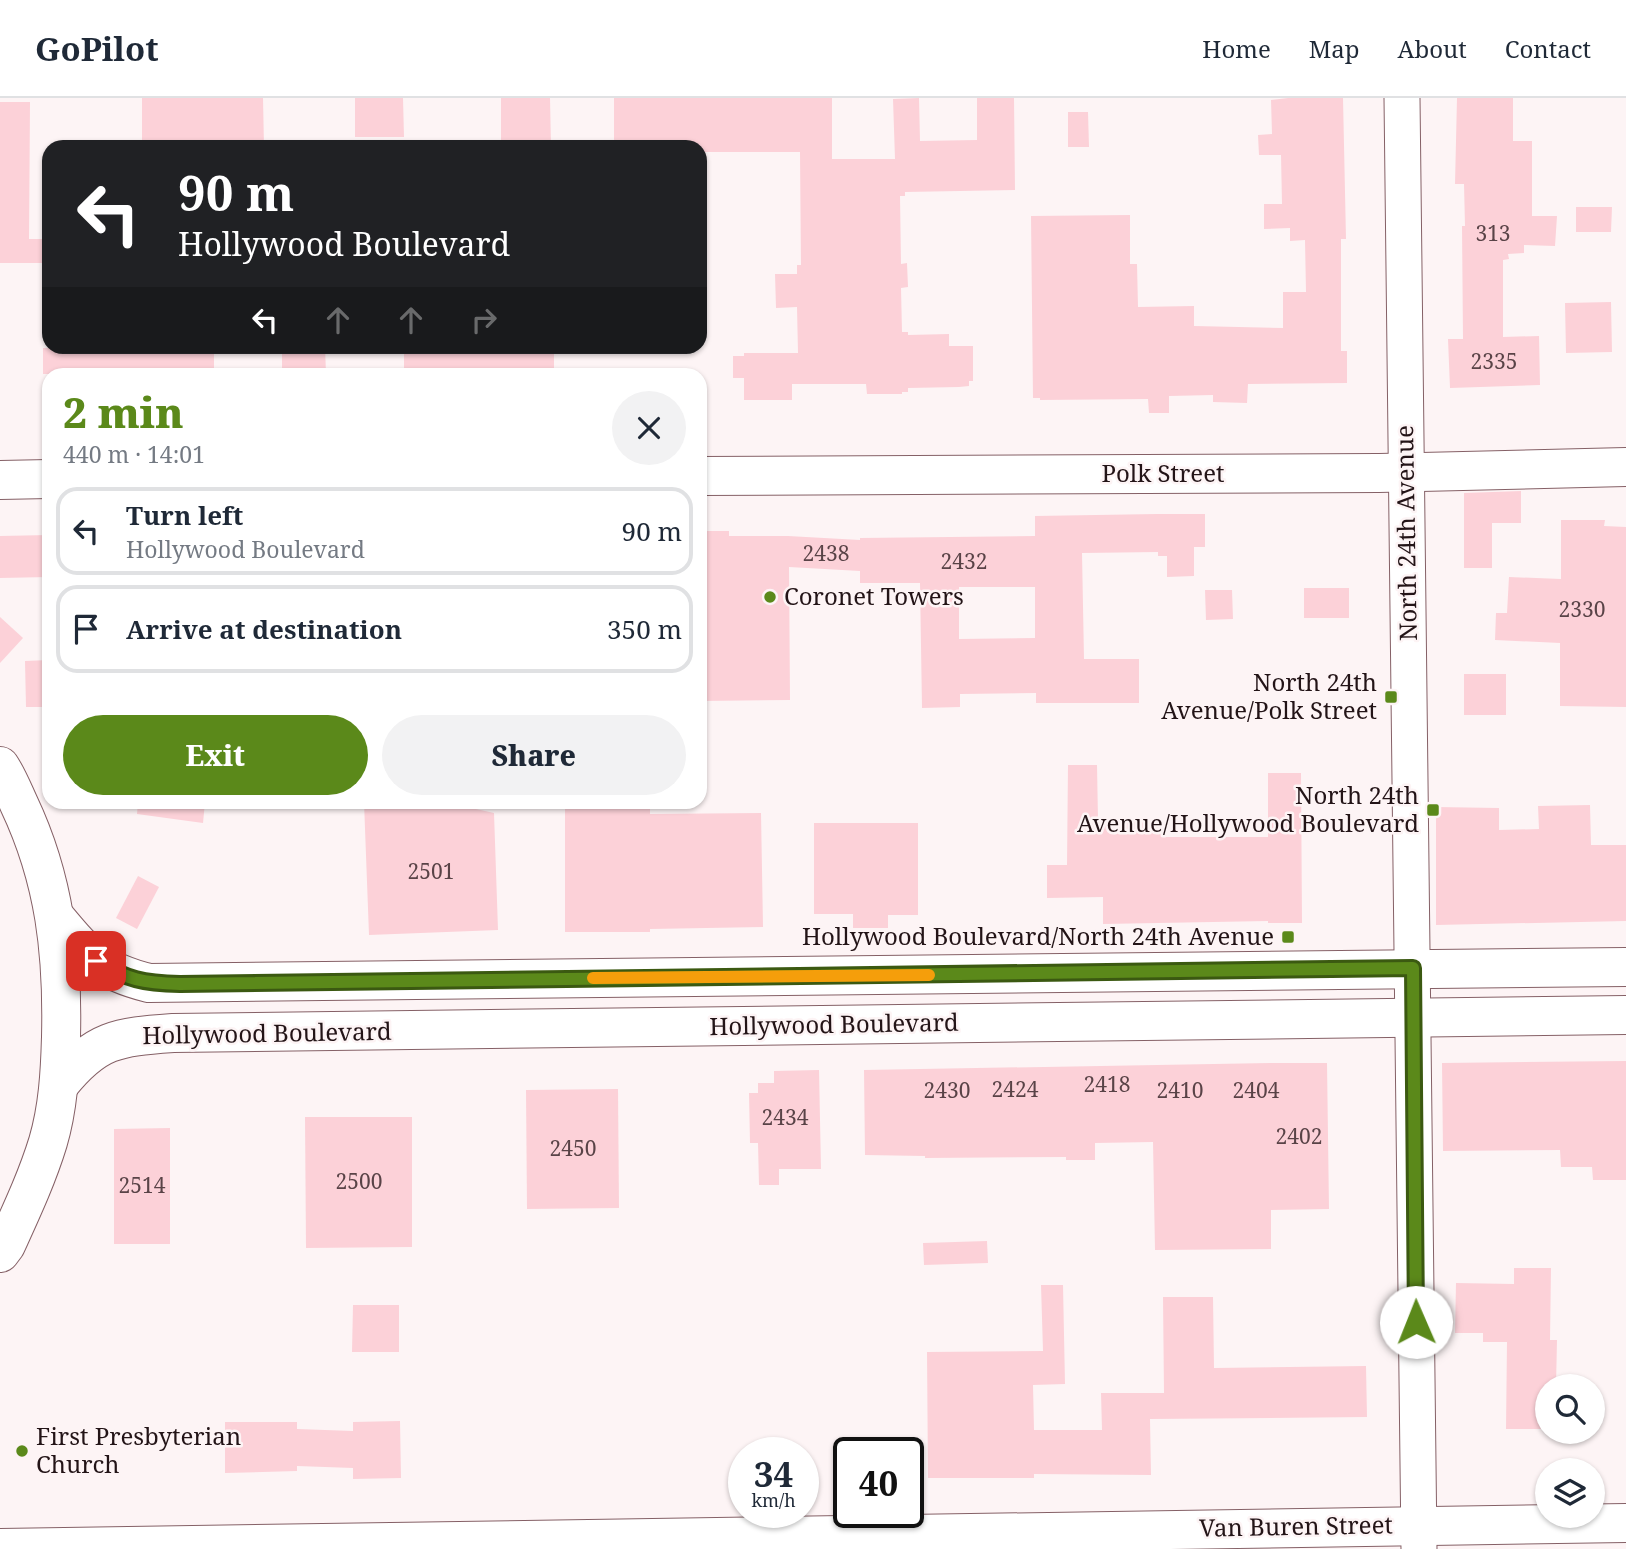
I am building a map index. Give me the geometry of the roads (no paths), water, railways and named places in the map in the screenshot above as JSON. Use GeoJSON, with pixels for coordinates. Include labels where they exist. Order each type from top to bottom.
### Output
{"type":"FeatureCollection","features":[{"type":"Feature","properties":{"kind":"main road","name":"Polk Street"},"geometry":{"type":"LineString","coordinates":[[707,475],[1406,472],[1626,467]]}},
{"type":"Feature","properties":{"kind":"main road"},"geometry":{"type":"LineString","coordinates":[[0,480],[42,480]]}},
{"type":"Feature","properties":{"kind":"main road"},"geometry":{"type":"LineString","coordinates":[[0,766],[30,830],[56,918],[61,985],[60,1084],[48,1141],[31,1189],[0,1253]]}},
{"type":"Feature","properties":{"kind":"main road","name":"Hollywood Boulevard"},"geometry":{"type":"LineString","coordinates":[[56,918],[96,961],[122,976],[149,983],[1626,967]]}},
{"type":"Feature","properties":{"kind":"main road","name":"Hollywood Boulevard"},"geometry":{"type":"LineString","coordinates":[[60,1084],[79,1060],[104,1043],[138,1035],[173,1033],[1626,1015]]}},
{"type":"Feature","properties":{"kind":"main road","name":"Van Buren Street"},"geometry":{"type":"LineString","coordinates":[[0,1548],[1418,1537],[1626,1523]]}},
{"type":"Feature","properties":{"kind":"street","name":"North 24th Avenue"},"geometry":{"type":"LineString","coordinates":[[1402,98],[1418,1537]]}},
{"type":"Feature","properties":{"kind":"place","name":"Coronet Towers"},"geometry":{"type":"Point","coordinates":[770,597]}},
{"type":"Feature","properties":{"kind":"place","name":"North 24th Avenue/Polk Street"},"geometry":{"type":"Point","coordinates":[1391,697]}},
{"type":"Feature","properties":{"kind":"place","name":"North 24th Avenue/Hollywood Boulevard"},"geometry":{"type":"Point","coordinates":[1433,810]}},
{"type":"Feature","properties":{"kind":"place","name":"Hollywood Boulevard/North 24th Avenue"},"geometry":{"type":"Point","coordinates":[1288,937]}},
{"type":"Feature","properties":{"kind":"place","name":"First Presbyterian Church"},"geometry":{"type":"Point","coordinates":[22,1451]}}]}
